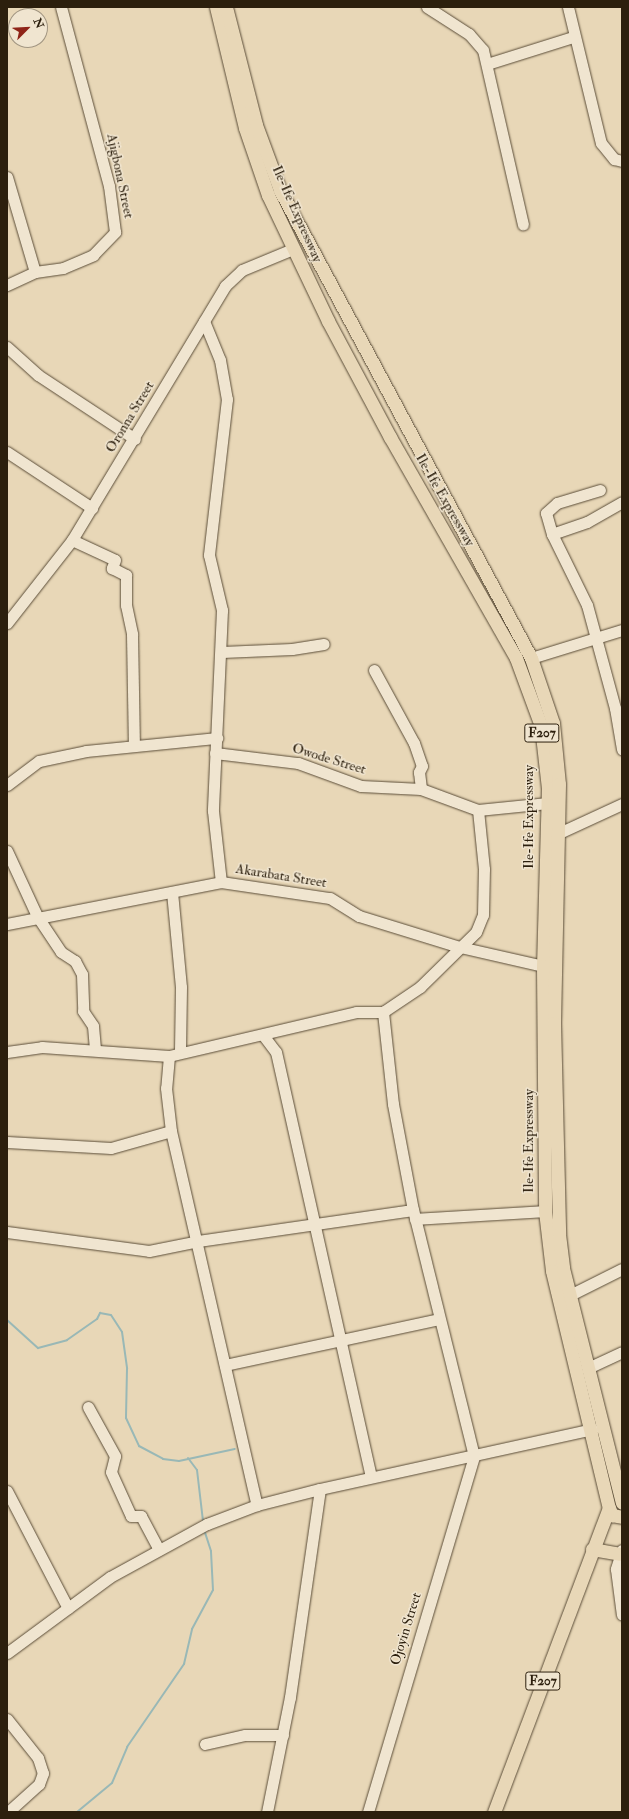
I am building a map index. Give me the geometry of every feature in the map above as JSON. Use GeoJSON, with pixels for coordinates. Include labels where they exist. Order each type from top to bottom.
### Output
{"type":"FeatureCollection","features":[{"type":"Feature","properties":{"kind":"main road","name":"Ile-Ife Expressway"},"geometry":{"type":"LineString","coordinates":[[216,7],[245,128],[268,195],[293,249],[390,437],[516,658],[541,726],[548,803],[544,966],[545,1211],[566,1298],[609,1508]]}},
{"type":"Feature","properties":{"kind":"main road","name":"Ile-Ife Expressway"},"geometry":{"type":"LineString","coordinates":[[226,7],[256,125],[280,190],[531,658],[553,723],[559,784],[554,1023],[557,1189],[563,1268],[566,1298],[590,1367],[622,1503]]}},
{"type":"Feature","properties":{"kind":"main road"},"geometry":{"type":"LineString","coordinates":[[609,1508],[612,1515],[622,1517]]}},
{"type":"Feature","properties":{"kind":"main road","name":"F207"},"geometry":{"type":"LineString","coordinates":[[494,1812],[592,1549],[609,1508]]}},
{"type":"Feature","properties":{"kind":"main road"},"geometry":{"type":"LineString","coordinates":[[592,1549],[620,1552]]}},
{"type":"Feature","properties":{"kind":"street","name":"Ajigbona Street"},"geometry":{"type":"LineString","coordinates":[[7,285],[35,272],[63,268],[93,255],[115,232],[109,186],[61,7]]}},
{"type":"Feature","properties":{"kind":"street"},"geometry":{"type":"LineString","coordinates":[[427,7],[476,40],[487,64],[523,224]]}},
{"type":"Feature","properties":{"kind":"street"},"geometry":{"type":"LineString","coordinates":[[568,7],[573,37],[601,143],[614,159],[622,161]]}},
{"type":"Feature","properties":{"kind":"street"},"geometry":{"type":"LineString","coordinates":[[487,64],[573,37]]}},
{"type":"Feature","properties":{"kind":"street"},"geometry":{"type":"LineString","coordinates":[[8,184],[35,272]]}},
{"type":"Feature","properties":{"kind":"street","name":"Oronna Street"},"geometry":{"type":"LineString","coordinates":[[7,623],[72,540],[135,439],[225,286],[242,270],[293,249]]}},
{"type":"Feature","properties":{"kind":"street"},"geometry":{"type":"LineString","coordinates":[[204,321],[220,360],[227,399],[209,555],[222,610],[222,652],[215,753],[213,811],[221,882]]}},
{"type":"Feature","properties":{"kind":"street"},"geometry":{"type":"LineString","coordinates":[[7,347],[38,375],[135,439]]}},
{"type":"Feature","properties":{"kind":"street"},"geometry":{"type":"LineString","coordinates":[[7,452],[92,508]]}},
{"type":"Feature","properties":{"kind":"street"},"geometry":{"type":"LineString","coordinates":[[600,490],[552,506],[546,513],[552,534],[587,605],[618,708],[622,749]]}},
{"type":"Feature","properties":{"kind":"street"},"geometry":{"type":"LineString","coordinates":[[552,534],[587,522],[622,502]]}},
{"type":"Feature","properties":{"kind":"street"},"geometry":{"type":"LineString","coordinates":[[72,540],[115,560],[112,568],[126,574],[126,605],[132,634],[134,746]]}},
{"type":"Feature","properties":{"kind":"street"},"geometry":{"type":"LineString","coordinates":[[531,658],[622,630]]}},
{"type":"Feature","properties":{"kind":"street"},"geometry":{"type":"LineString","coordinates":[[222,652],[292,649],[324,644]]}},
{"type":"Feature","properties":{"kind":"street"},"geometry":{"type":"LineString","coordinates":[[374,670],[414,743],[422,766],[419,772],[421,789]]}},
{"type":"Feature","properties":{"kind":"street"},"geometry":{"type":"LineString","coordinates":[[7,785],[39,761],[134,746],[217,738]]}},
{"type":"Feature","properties":{"kind":"street","name":"Owode Street"},"geometry":{"type":"LineString","coordinates":[[215,753],[298,763],[361,786],[421,789],[478,810],[548,803]]}},
{"type":"Feature","properties":{"kind":"street"},"geometry":{"type":"LineString","coordinates":[[557,834],[622,804]]}},
{"type":"Feature","properties":{"kind":"street"},"geometry":{"type":"LineString","coordinates":[[7,1052],[42,1047],[169,1056],[180,1052],[263,1035],[356,1012],[383,1012],[420,987],[476,932],[483,915],[484,869],[478,810]]}},
{"type":"Feature","properties":{"kind":"street"},"geometry":{"type":"LineString","coordinates":[[7,851],[37,916],[61,952],[74,960],[82,974],[83,1011],[93,1026],[95,1050]]}},
{"type":"Feature","properties":{"kind":"street","name":"Akarabata Street"},"geometry":{"type":"LineString","coordinates":[[7,924],[37,916],[221,882],[330,898],[359,916],[460,947],[544,966]]}},
{"type":"Feature","properties":{"kind":"street"},"geometry":{"type":"LineString","coordinates":[[172,892],[182,987],[180,1052]]}},
{"type":"Feature","properties":{"kind":"street"},"geometry":{"type":"LineString","coordinates":[[383,1012],[393,1104],[414,1215],[474,1456]]}},
{"type":"Feature","properties":{"kind":"street"},"geometry":{"type":"LineString","coordinates":[[263,1035],[276,1052],[371,1477]]}},
{"type":"Feature","properties":{"kind":"street"},"geometry":{"type":"LineString","coordinates":[[169,1056],[166,1088],[171,1131],[198,1240],[257,1505]]}},
{"type":"Feature","properties":{"kind":"street"},"geometry":{"type":"LineString","coordinates":[[7,1142],[111,1148],[171,1131]]}},
{"type":"Feature","properties":{"kind":"street"},"geometry":{"type":"LineString","coordinates":[[7,1232],[149,1251],[198,1240],[314,1225],[414,1215],[545,1211]]}},
{"type":"Feature","properties":{"kind":"street"},"geometry":{"type":"LineString","coordinates":[[566,1298],[622,1270]]}},
{"type":"Feature","properties":{"kind":"street"},"geometry":{"type":"LineString","coordinates":[[225,1365],[439,1319]]}},
{"type":"Feature","properties":{"kind":"street"},"geometry":{"type":"LineString","coordinates":[[590,1367],[622,1352]]}},
{"type":"Feature","properties":{"kind":"street"},"geometry":{"type":"LineString","coordinates":[[88,1407],[115,1456],[111,1472],[131,1516],[141,1516],[158,1548]]}},
{"type":"Feature","properties":{"kind":"street"},"geometry":{"type":"LineString","coordinates":[[7,1654],[68,1608],[158,1548],[192,1531],[257,1505],[371,1477],[474,1456],[592,1429]]}},
{"type":"Feature","properties":{"kind":"street","name":"Ojoyin Street"},"geometry":{"type":"LineString","coordinates":[[368,1812],[474,1456]]}},
{"type":"Feature","properties":{"kind":"street"},"geometry":{"type":"LineString","coordinates":[[268,1812],[283,1735],[320,1489]]}},
{"type":"Feature","properties":{"kind":"street"},"geometry":{"type":"LineString","coordinates":[[7,1491],[68,1608]]}},
{"type":"Feature","properties":{"kind":"street"},"geometry":{"type":"LineString","coordinates":[[620,1552],[616,1568],[622,1615]]}},
{"type":"Feature","properties":{"kind":"street"},"geometry":{"type":"LineString","coordinates":[[7,1719],[38,1758],[43,1773],[39,1784],[8,1812]]}},
{"type":"Feature","properties":{"kind":"street"},"geometry":{"type":"LineString","coordinates":[[204,1744],[245,1735],[283,1735]]}},
{"type":"Feature","properties":{"kind":"waterway"},"geometry":{"type":"LineString","coordinates":[[7,1320],[38,1348],[67,1340],[97,1319],[100,1313],[111,1315],[122,1332],[127,1369],[126,1418],[139,1446],[163,1459],[179,1461],[235,1449]]}},
{"type":"Feature","properties":{"kind":"waterway"},"geometry":{"type":"LineString","coordinates":[[188,1458],[197,1470],[203,1521]]}},
{"type":"Feature","properties":{"kind":"waterway"},"geometry":{"type":"LineString","coordinates":[[77,1812],[112,1783],[127,1747],[184,1664],[192,1629],[213,1590],[211,1551],[204,1530]]}}]}
